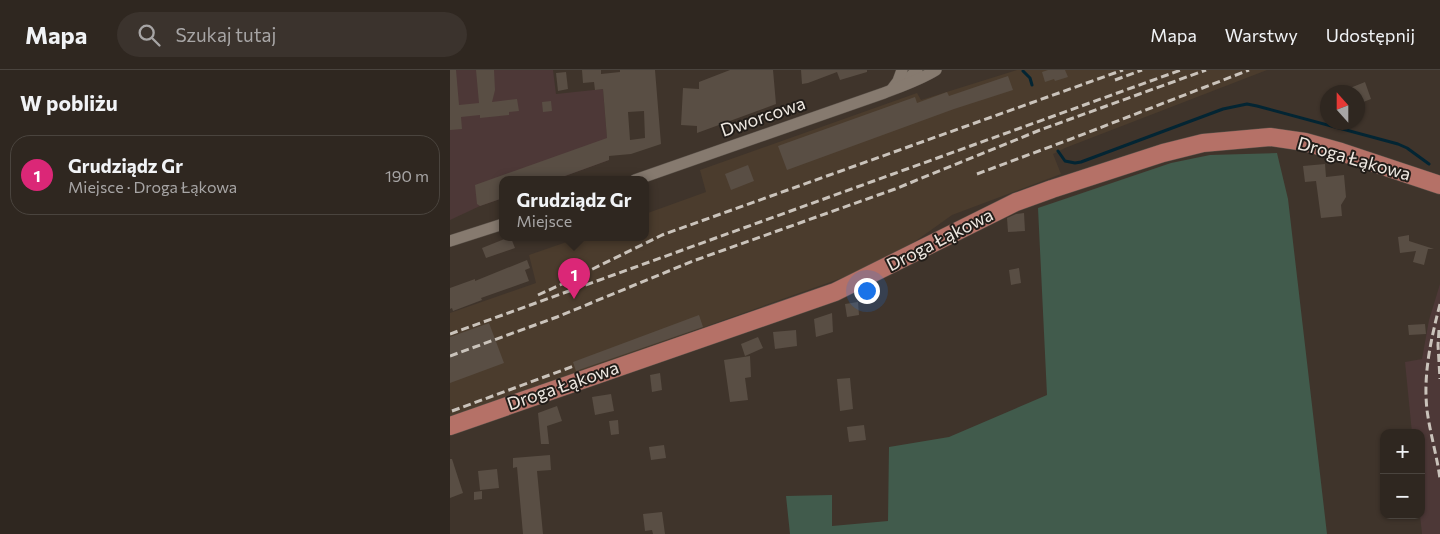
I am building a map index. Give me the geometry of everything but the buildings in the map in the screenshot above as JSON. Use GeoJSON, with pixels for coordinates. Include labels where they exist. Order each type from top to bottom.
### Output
{"type":"FeatureCollection","features":[{"type":"Feature","properties":{"kind":"main road","name":"Droga Łąkowa"},"geometry":{"type":"LineString","coordinates":[[450,426],[835,292],[1016,202],[1164,153],[1203,143],[1270,137],[1304,142],[1341,152],[1440,185]]}},
{"type":"Feature","properties":{"kind":"street"},"geometry":{"type":"LineString","coordinates":[[891,90],[898,81],[902,70]]}},
{"type":"Feature","properties":{"kind":"street","name":"Dworcowa"},"geometry":{"type":"LineString","coordinates":[[903,85],[917,70]]}},
{"type":"Feature","properties":{"kind":"street","name":"Dworcowa"},"geometry":{"type":"LineString","coordinates":[[646,176],[891,90],[920,79],[936,70]]}},
{"type":"Feature","properties":{"kind":"street"},"geometry":{"type":"LineString","coordinates":[[450,241],[499,225]]}},
{"type":"Feature","properties":{"kind":"shaded area"},"geometry":{"type":"Polygon","coordinates":[[[450,70],[553,70],[556,94],[603,89],[609,160],[565,176],[499,176],[499,199],[450,220],[450,70]]]}},
{"type":"Feature","properties":{"kind":"shaded area"},"geometry":{"type":"Polygon","coordinates":[[[1017,70],[1267,70],[1065,148],[1053,154],[1061,174],[952,215],[899,253],[856,273],[450,417],[450,313],[536,283],[529,255],[569,241],[649,241],[649,213],[706,192],[700,170],[917,93],[921,100],[1017,70]]]}},
{"type":"Feature","properties":{"kind":"shaded area"},"geometry":{"type":"Polygon","coordinates":[[[1440,284],[1440,534],[1422,534],[1420,519],[1425,519],[1425,429],[1412,429],[1405,362],[1422,359],[1429,320],[1440,284]]]}},
{"type":"Feature","properties":{"kind":"green space"},"geometry":{"type":"Polygon","coordinates":[[[1277,153],[1288,199],[1327,534],[790,534],[786,496],[832,495],[832,526],[888,521],[889,447],[949,437],[1047,395],[1038,208],[1171,163],[1210,155],[1277,153]]]}},
{"type":"Feature","properties":{"kind":"waterway"},"geometry":{"type":"LineString","coordinates":[[1023,71],[1030,78],[1032,85]]}},
{"type":"Feature","properties":{"kind":"waterway"},"geometry":{"type":"LineString","coordinates":[[1058,151],[1065,161],[1081,162],[1223,109],[1247,104],[1398,144],[1407,148],[1429,164]]}},
{"type":"Feature","properties":{"kind":"railway"},"geometry":{"type":"LineString","coordinates":[[538,295],[662,235],[1123,70]]}},
{"type":"Feature","properties":{"kind":"railway"},"geometry":{"type":"LineString","coordinates":[[1115,80],[1142,70]]}},
{"type":"Feature","properties":{"kind":"railway"},"geometry":{"type":"LineString","coordinates":[[450,334],[1181,70]]}},
{"type":"Feature","properties":{"kind":"railway"},"geometry":{"type":"LineString","coordinates":[[450,356],[557,317],[693,261],[895,189],[1040,130],[1206,70]]}},
{"type":"Feature","properties":{"kind":"railway"},"geometry":{"type":"LineString","coordinates":[[977,174],[1249,70]]}},
{"type":"Feature","properties":{"kind":"railway"},"geometry":{"type":"LineString","coordinates":[[1440,304],[1429,357],[1426,383],[1428,419],[1440,479]]}},
{"type":"Feature","properties":{"kind":"railway"},"geometry":{"type":"LineString","coordinates":[[1439,330],[1440,379]]}},
{"type":"Feature","properties":{"kind":"railway"},"geometry":{"type":"LineString","coordinates":[[452,411],[574,366]]}},
{"type":"Feature","properties":{"kind":"place","name":"Grudziądz Gr"},"geometry":{"type":"Point","coordinates":[574,299]}}]}
